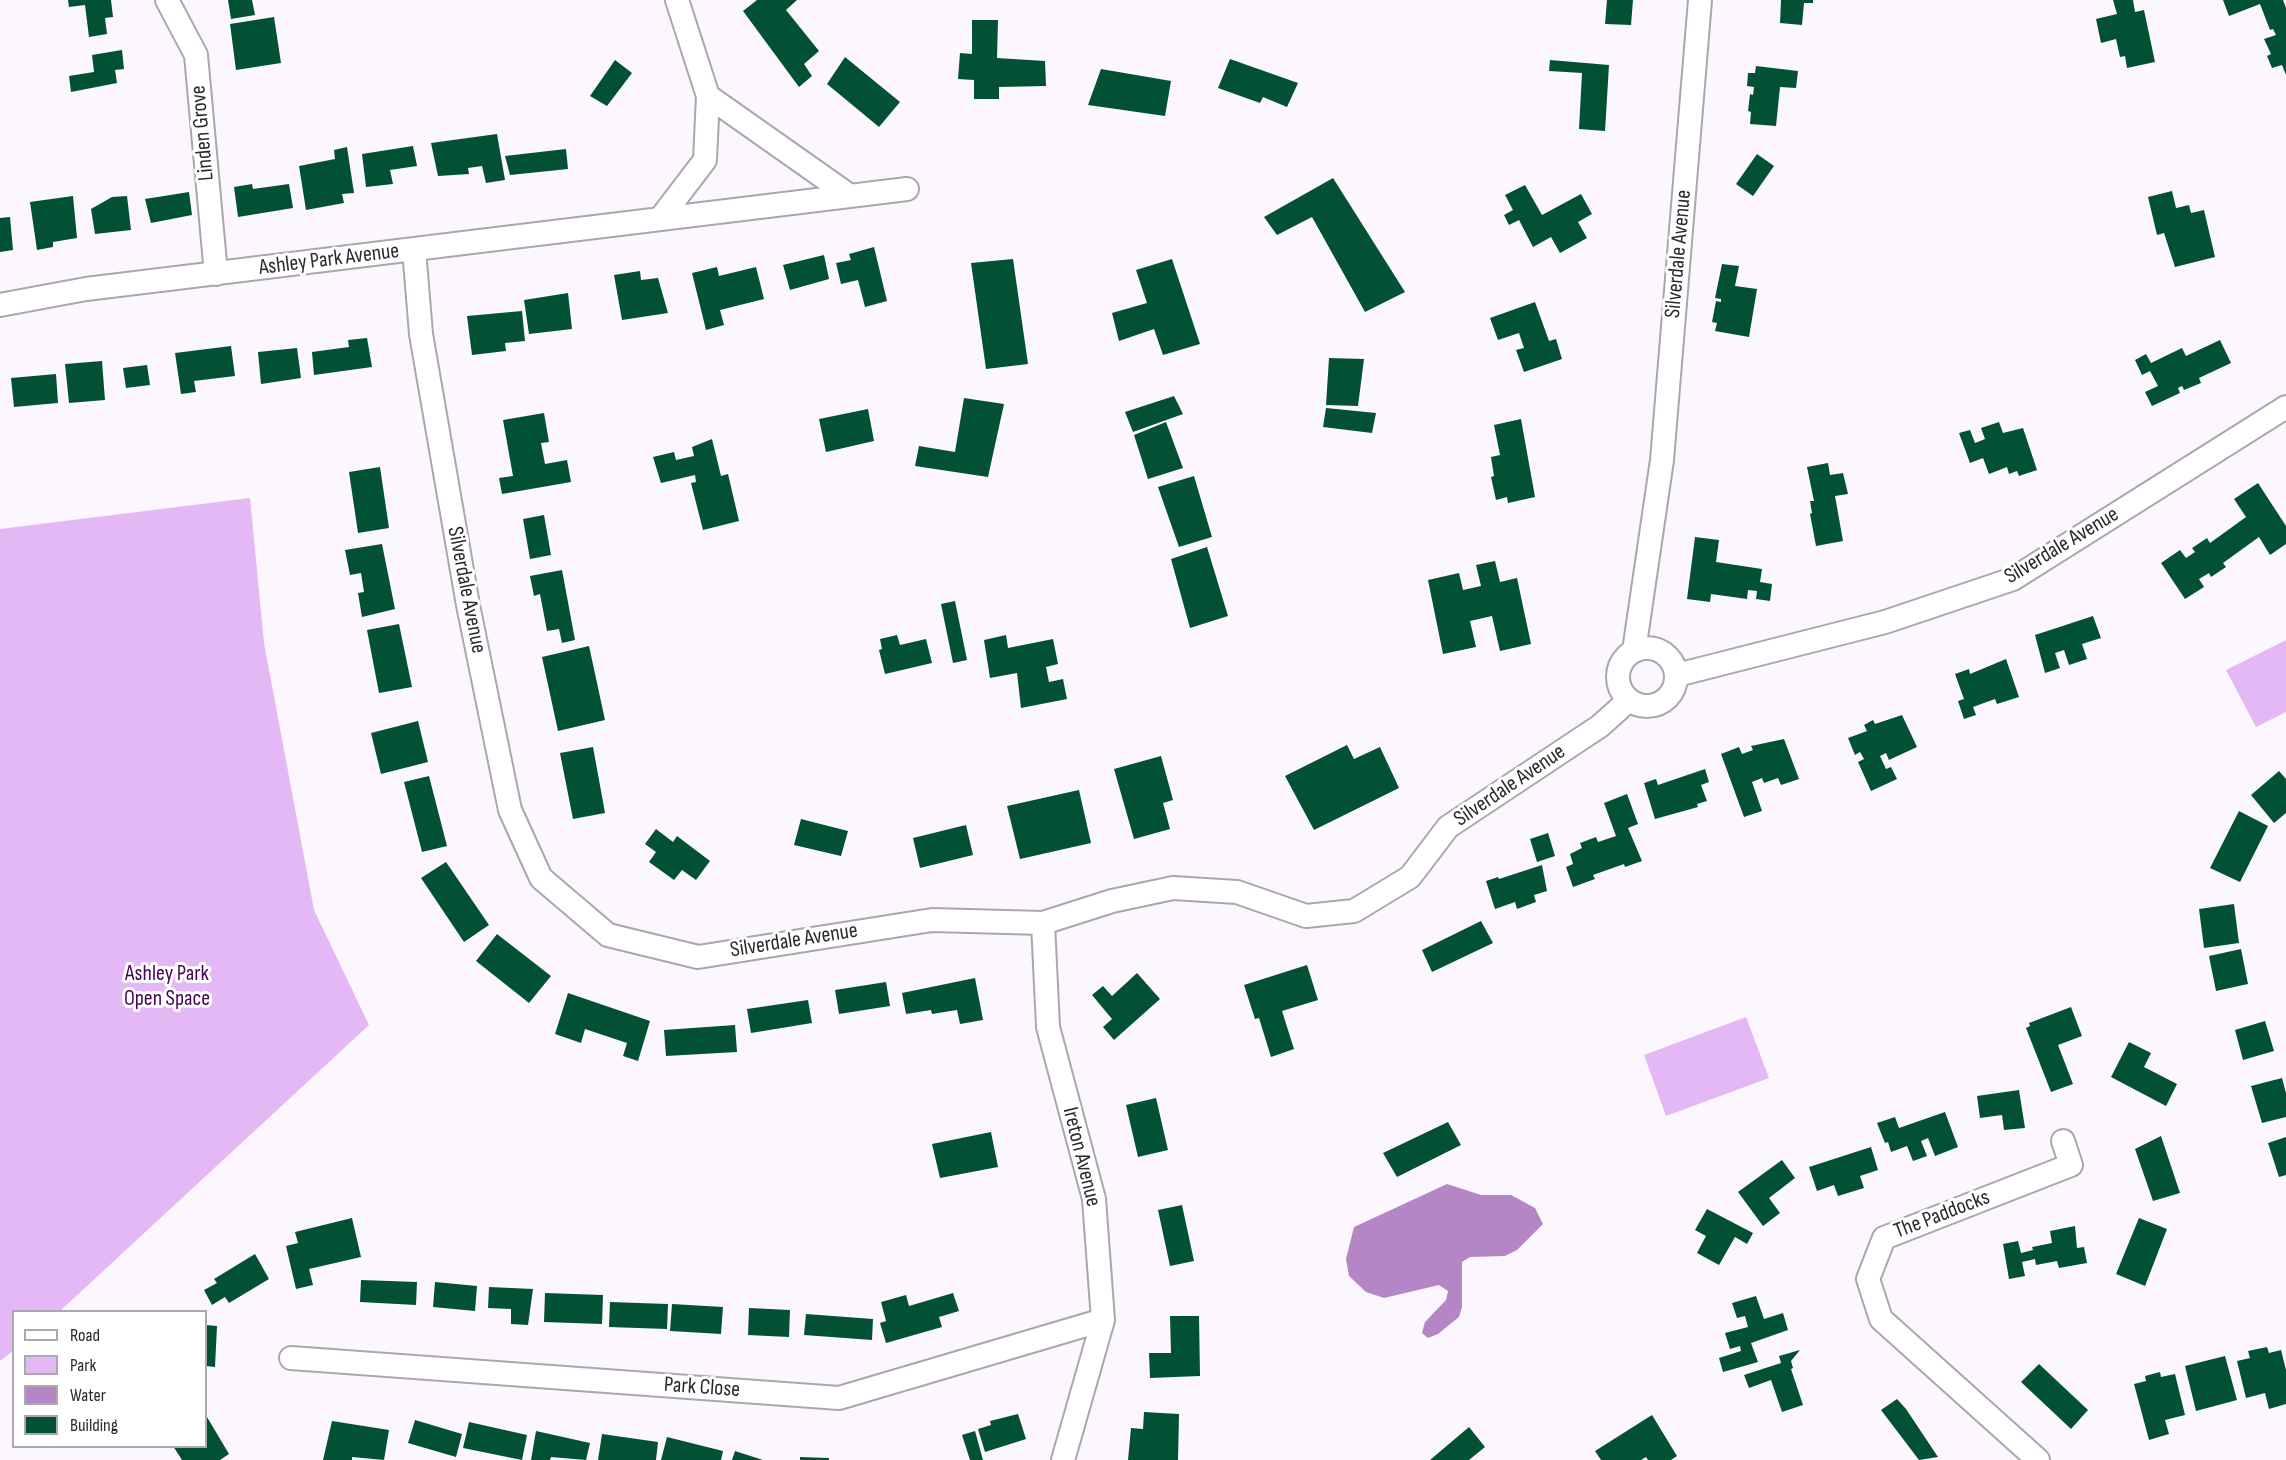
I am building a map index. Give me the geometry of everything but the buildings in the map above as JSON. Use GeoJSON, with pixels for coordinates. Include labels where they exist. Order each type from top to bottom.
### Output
{"type":"FeatureCollection","features":[{"type":"Feature","properties":{"kind":"street","name":"Linden Grove"},"geometry":{"type":"LineString","coordinates":[[167,0],[196,55],[216,273]]}},
{"type":"Feature","properties":{"kind":"street"},"geometry":{"type":"LineString","coordinates":[[660,219],[705,160],[708,96],[677,0]]}},
{"type":"Feature","properties":{"kind":"street","name":"Silverdale Avenue"},"geometry":{"type":"LineString","coordinates":[[1634,651],[1662,460],[1700,0]]}},
{"type":"Feature","properties":{"kind":"street"},"geometry":{"type":"LineString","coordinates":[[708,96],[850,196]]}},
{"type":"Feature","properties":{"kind":"street","name":"Ashley Park Avenue"},"geometry":{"type":"LineString","coordinates":[[0,305],[86,289],[907,189]]}},
{"type":"Feature","properties":{"kind":"street","name":"Silverdale Avenue"},"geometry":{"type":"LineString","coordinates":[[414,249],[421,334],[468,605],[510,810],[542,878],[608,935],[698,957],[932,920],[1043,923],[1112,901],[1173,888],[1237,892],[1306,916],[1354,911],[1410,877],[1448,827],[1600,726],[1629,700]]}},
{"type":"Feature","properties":{"kind":"street","name":"Silverdale Avenue"},"geometry":{"type":"LineString","coordinates":[[1677,675],[1885,622],[2013,579],[2286,407]]}},
{"type":"Feature","properties":{"kind":"street"},"geometry":{"type":"LineString","coordinates":[[1653,648],[1662,651],[1670,658],[1677,675],[1672,694],[1665,701],[1647,707],[1629,700],[1622,693],[1618,674],[1621,665],[1634,651],[1653,648]]}},
{"type":"Feature","properties":{"kind":"street","name":"Ireton Avenue"},"geometry":{"type":"LineString","coordinates":[[1043,923],[1048,1027],[1094,1199],[1103,1320],[1063,1460]]}},
{"type":"Feature","properties":{"kind":"street","name":"The Paddocks"},"geometry":{"type":"LineString","coordinates":[[2025,1456],[1881,1319],[1868,1279],[1884,1238],[2071,1165],[2063,1141]]}},
{"type":"Feature","properties":{"kind":"street","name":"Park Close"},"geometry":{"type":"LineString","coordinates":[[291,1358],[838,1398],[1103,1320]]}},
{"type":"Feature","properties":{"kind":"green space","name":"Ashley Park Open Space"},"geometry":{"type":"Polygon","coordinates":[[[250,498],[264,643],[314,910],[369,1025],[61,1310],[12,1310],[12,1352],[0,1361],[0,529],[250,498]]]}},
{"type":"Feature","properties":{"kind":"green space"},"geometry":{"type":"Polygon","coordinates":[[[2286,640],[2286,712],[2256,727],[2226,670],[2286,640]]]}},
{"type":"Feature","properties":{"kind":"green space"},"geometry":{"type":"Polygon","coordinates":[[[1746,1017],[1769,1078],[1666,1116],[1644,1055],[1746,1017]]]}},
{"type":"Feature","properties":{"kind":"water"},"geometry":{"type":"Polygon","coordinates":[[[1447,1184],[1481,1195],[1511,1195],[1535,1208],[1543,1224],[1517,1250],[1505,1256],[1470,1257],[1462,1262],[1462,1307],[1459,1317],[1438,1334],[1428,1338],[1422,1333],[1425,1322],[1446,1300],[1448,1291],[1439,1285],[1384,1298],[1366,1292],[1349,1276],[1346,1259],[1354,1227],[1447,1184]]]}}]}
